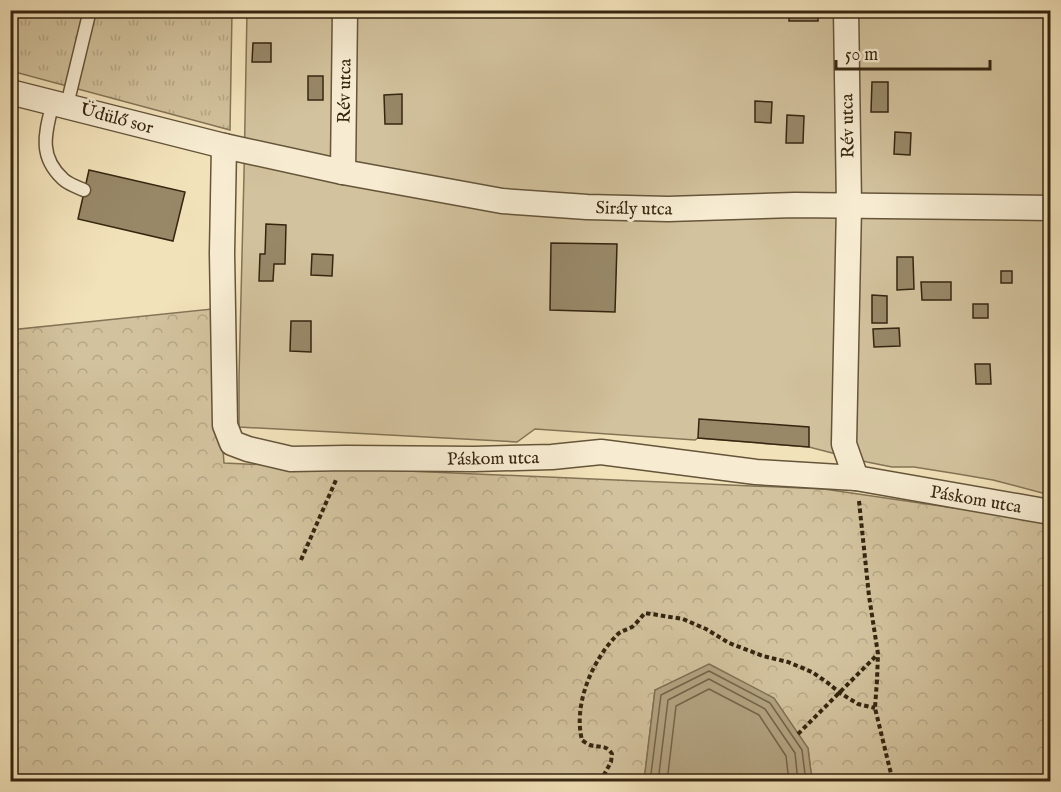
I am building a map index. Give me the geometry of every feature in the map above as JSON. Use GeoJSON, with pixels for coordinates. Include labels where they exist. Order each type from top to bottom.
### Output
{"type":"FeatureCollection","features":[{"type":"Feature","properties":{"kind":"street","name":"Rév utca"},"geometry":{"type":"LineString","coordinates":[[343,172],[345,10]]}},
{"type":"Feature","properties":{"kind":"street","name":"Rév utca"},"geometry":{"type":"LineString","coordinates":[[846,10],[849,206],[844,444],[856,478]]}},
{"type":"Feature","properties":{"kind":"street","name":"Üdülő sor"},"geometry":{"type":"LineString","coordinates":[[10,92],[224,146]]}},
{"type":"Feature","properties":{"kind":"street","name":"Sirály utca"},"geometry":{"type":"LineString","coordinates":[[224,146],[343,172],[502,201],[587,207],[668,209],[795,205],[1050,208]]}},
{"type":"Feature","properties":{"kind":"street","name":"Páskom utca"},"geometry":{"type":"LineString","coordinates":[[224,146],[222,253],[225,425],[232,443],[291,459],[474,459],[552,457],[601,452],[756,472],[856,478],[1050,512]]}},
{"type":"Feature","properties":{"kind":"lane"},"geometry":{"type":"LineString","coordinates":[[84,190],[63,180],[49,162],[45,140],[60,104],[90,10]]}},
{"type":"Feature","properties":{"kind":"path"},"geometry":{"type":"LineString","coordinates":[[301,560],[346,458]]}},
{"type":"Feature","properties":{"kind":"path"},"geometry":{"type":"LineString","coordinates":[[856,478],[878,654],[875,708],[893,782]]}},
{"type":"Feature","properties":{"kind":"path"},"geometry":{"type":"LineString","coordinates":[[600,782],[611,762],[612,754],[609,749],[590,745],[582,740],[579,715],[586,688],[593,668],[617,634],[633,626],[645,613],[683,619],[729,643],[763,656],[788,662],[812,672],[858,704],[875,708]]}},
{"type":"Feature","properties":{"kind":"path"},"geometry":{"type":"LineString","coordinates":[[798,734],[878,654]]}},
{"type":"Feature","properties":{"kind":"green space"},"geometry":{"type":"Polygon","coordinates":[[[10,11],[232,11],[230,130],[11,71],[10,11]]]}},
{"type":"Feature","properties":{"kind":"green space"},"geometry":{"type":"Polygon","coordinates":[[[247,11],[1050,11],[1050,495],[993,480],[914,467],[892,467],[809,447],[535,429],[517,442],[239,427],[247,11]]]}},
{"type":"Feature","properties":{"kind":"green space"},"geometry":{"type":"Polygon","coordinates":[[[212,309],[224,463],[824,489],[1050,522],[1050,781],[812,781],[808,748],[655,690],[644,781],[11,781],[10,330],[212,309]]]}},
{"type":"Feature","properties":{"kind":"water"},"geometry":{"type":"Polygon","coordinates":[[[709,664],[774,698],[808,748],[812,781],[644,781],[655,690],[709,664]]]}},
{"type":"Feature","properties":{"kind":"building"},"geometry":{"type":"Polygon","coordinates":[[[789,10],[818,10],[818,21],[789,21],[789,10]]]}},
{"type":"Feature","properties":{"kind":"building"},"geometry":{"type":"Polygon","coordinates":[[[253,43],[271,43],[271,62],[252,62],[253,43]]]}},
{"type":"Feature","properties":{"kind":"building"},"geometry":{"type":"Polygon","coordinates":[[[308,76],[323,76],[323,100],[308,100],[308,76]]]}},
{"type":"Feature","properties":{"kind":"building"},"geometry":{"type":"Polygon","coordinates":[[[872,82],[888,82],[888,112],[871,112],[872,82]]]}},
{"type":"Feature","properties":{"kind":"building"},"geometry":{"type":"Polygon","coordinates":[[[402,94],[402,124],[385,124],[384,95],[402,94]]]}},
{"type":"Feature","properties":{"kind":"building"},"geometry":{"type":"Polygon","coordinates":[[[755,101],[772,102],[771,123],[755,122],[755,101]]]}},
{"type":"Feature","properties":{"kind":"building"},"geometry":{"type":"Polygon","coordinates":[[[787,115],[804,116],[803,143],[786,143],[787,115]]]}},
{"type":"Feature","properties":{"kind":"building"},"geometry":{"type":"Polygon","coordinates":[[[895,132],[911,133],[910,155],[894,154],[895,132]]]}},
{"type":"Feature","properties":{"kind":"building"},"geometry":{"type":"Polygon","coordinates":[[[89,170],[185,192],[173,241],[78,219],[89,170]]]}},
{"type":"Feature","properties":{"kind":"building"},"geometry":{"type":"Polygon","coordinates":[[[266,224],[286,225],[285,264],[274,264],[273,281],[259,281],[260,254],[265,254],[266,224]]]}},
{"type":"Feature","properties":{"kind":"building"},"geometry":{"type":"Polygon","coordinates":[[[551,243],[617,244],[615,312],[550,310],[551,243]]]}},
{"type":"Feature","properties":{"kind":"building"},"geometry":{"type":"Polygon","coordinates":[[[312,254],[333,255],[332,276],[311,275],[312,254]]]}},
{"type":"Feature","properties":{"kind":"building"},"geometry":{"type":"Polygon","coordinates":[[[897,257],[913,257],[914,289],[897,290],[897,257]]]}},
{"type":"Feature","properties":{"kind":"building"},"geometry":{"type":"Polygon","coordinates":[[[1001,271],[1012,271],[1012,283],[1001,283],[1001,271]]]}},
{"type":"Feature","properties":{"kind":"building"},"geometry":{"type":"Polygon","coordinates":[[[921,282],[951,282],[951,300],[922,300],[921,282]]]}},
{"type":"Feature","properties":{"kind":"building"},"geometry":{"type":"Polygon","coordinates":[[[872,295],[887,296],[887,323],[872,323],[872,295]]]}},
{"type":"Feature","properties":{"kind":"building"},"geometry":{"type":"Polygon","coordinates":[[[973,304],[988,304],[988,318],[973,318],[973,304]]]}},
{"type":"Feature","properties":{"kind":"building"},"geometry":{"type":"Polygon","coordinates":[[[291,321],[311,321],[311,352],[290,351],[291,321]]]}},
{"type":"Feature","properties":{"kind":"building"},"geometry":{"type":"Polygon","coordinates":[[[899,328],[900,346],[874,347],[873,329],[899,328]]]}},
{"type":"Feature","properties":{"kind":"building"},"geometry":{"type":"Polygon","coordinates":[[[975,364],[990,364],[991,384],[976,384],[975,364]]]}},
{"type":"Feature","properties":{"kind":"building"},"geometry":{"type":"Polygon","coordinates":[[[699,419],[809,427],[809,447],[698,438],[699,419]]]}}]}
